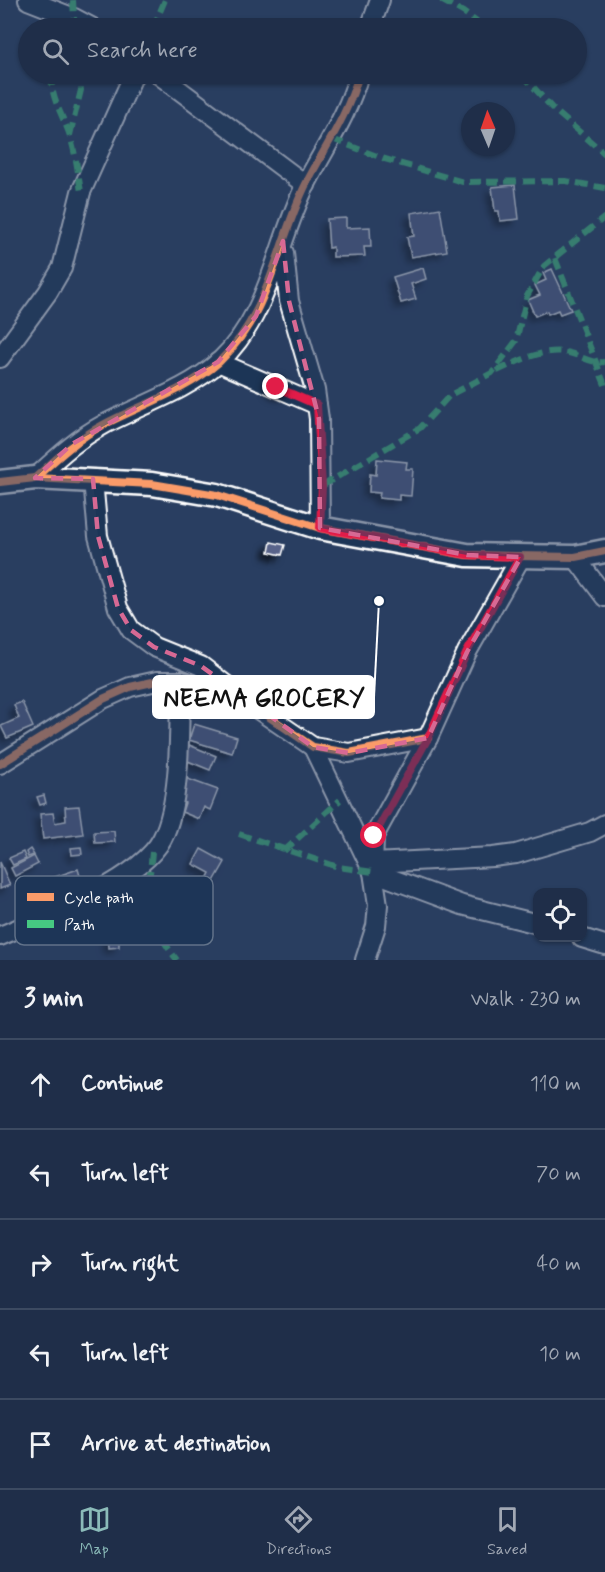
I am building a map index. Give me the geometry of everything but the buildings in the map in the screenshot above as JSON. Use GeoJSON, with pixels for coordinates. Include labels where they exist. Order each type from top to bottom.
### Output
{"type":"FeatureCollection","features":[{"type":"Feature","properties":{"kind":"street"},"geometry":{"type":"LineString","coordinates":[[28,0],[74,18]]}},
{"type":"Feature","properties":{"kind":"street"},"geometry":{"type":"LineString","coordinates":[[374,18],[380,0]]}},
{"type":"Feature","properties":{"kind":"street"},"geometry":{"type":"LineString","coordinates":[[0,358],[48,292],[62,268],[81,192],[130,84]]}},
{"type":"Feature","properties":{"kind":"street"},"geometry":{"type":"LineString","coordinates":[[171,84],[306,185]]}},
{"type":"Feature","properties":{"kind":"street"},"geometry":{"type":"LineString","coordinates":[[35,478],[72,444],[103,425],[191,381],[218,362],[256,316],[306,185],[342,122],[355,84]]}},
{"type":"Feature","properties":{"kind":"street"},"geometry":{"type":"LineString","coordinates":[[283,241],[289,301],[317,405],[322,486],[320,528]]}},
{"type":"Feature","properties":{"kind":"street"},"geometry":{"type":"LineString","coordinates":[[218,362],[317,405]]}},
{"type":"Feature","properties":{"kind":"street"},"geometry":{"type":"LineString","coordinates":[[0,482],[35,478],[93,479],[217,495],[320,528],[467,555],[575,557],[605,551]]}},
{"type":"Feature","properties":{"kind":"street"},"geometry":{"type":"LineString","coordinates":[[93,479],[99,536],[106,567],[118,608],[131,630],[153,647],[201,666],[256,708],[313,747],[349,753],[428,738]]}},
{"type":"Feature","properties":{"kind":"street"},"geometry":{"type":"LineString","coordinates":[[365,960],[376,926],[378,905],[373,867],[374,836],[428,738],[467,652],[520,557]]}},
{"type":"Feature","properties":{"kind":"street"},"geometry":{"type":"LineString","coordinates":[[575,557],[605,597]]}},
{"type":"Feature","properties":{"kind":"street"},"geometry":{"type":"LineString","coordinates":[[0,764],[103,699],[130,687],[180,681],[212,689],[256,708]]}},
{"type":"Feature","properties":{"kind":"street"},"geometry":{"type":"LineString","coordinates":[[125,876],[152,852],[163,838],[173,800],[179,750],[180,681]]}},
{"type":"Feature","properties":{"kind":"street"},"geometry":{"type":"LineString","coordinates":[[313,747],[373,867],[462,905],[533,923]]}},
{"type":"Feature","properties":{"kind":"street"},"geometry":{"type":"LineString","coordinates":[[373,867],[516,854],[591,832],[605,824]]}},
{"type":"Feature","properties":{"kind":"street"},"geometry":{"type":"LineString","coordinates":[[0,936],[15,929]]}},
{"type":"Feature","properties":{"kind":"street"},"geometry":{"type":"LineString","coordinates":[[587,941],[601,950]]}},
{"type":"Feature","properties":{"kind":"highlighted area"},"geometry":{"type":"Polygon","coordinates":[[[283,241],[289,301],[319,419],[320,528],[467,555],[521,557],[467,652],[428,738],[349,753],[313,747],[201,666],[154,647],[131,630],[118,608],[98,536],[93,479],[35,478],[72,444],[218,362],[256,316],[283,241]]]}},
{"type":"Feature","properties":{"kind":"marked path"},"geometry":{"type":"LineString","coordinates":[[73,0],[74,18]]}},
{"type":"Feature","properties":{"kind":"marked path"},"geometry":{"type":"LineString","coordinates":[[157,18],[165,0]]}},
{"type":"Feature","properties":{"kind":"marked path"},"geometry":{"type":"LineString","coordinates":[[441,0],[471,18]]}},
{"type":"Feature","properties":{"kind":"marked path"},"geometry":{"type":"LineString","coordinates":[[52,84],[57,105],[72,143],[81,192]]}},
{"type":"Feature","properties":{"kind":"marked path"},"geometry":{"type":"LineString","coordinates":[[70,135],[81,84]]}},
{"type":"Feature","properties":{"kind":"marked path"},"geometry":{"type":"LineString","coordinates":[[531,84],[552,108],[605,154]]}},
{"type":"Feature","properties":{"kind":"marked path"},"geometry":{"type":"LineString","coordinates":[[332,139],[385,159],[463,182],[566,181],[605,188]]}},
{"type":"Feature","properties":{"kind":"marked path"},"geometry":{"type":"LineString","coordinates":[[322,486],[420,428],[450,395],[492,373],[516,341],[527,296],[544,266],[605,217]]}},
{"type":"Feature","properties":{"kind":"marked path"},"geometry":{"type":"LineString","coordinates":[[555,258],[605,385]]}},
{"type":"Feature","properties":{"kind":"marked path"},"geometry":{"type":"LineString","coordinates":[[497,371],[532,356],[550,352],[569,353],[590,361],[605,362]]}},
{"type":"Feature","properties":{"kind":"marked path"},"geometry":{"type":"LineString","coordinates":[[284,851],[340,800]]}},
{"type":"Feature","properties":{"kind":"marked path"},"geometry":{"type":"LineString","coordinates":[[239,834],[338,867],[373,872]]}},
{"type":"Feature","properties":{"kind":"marked path"},"geometry":{"type":"LineString","coordinates":[[150,876],[152,852]]}},
{"type":"Feature","properties":{"kind":"marked path"},"geometry":{"type":"LineString","coordinates":[[167,945],[177,960]]}},
{"type":"Feature","properties":{"kind":"cycle path"},"geometry":{"type":"LineString","coordinates":[[35,478],[84,436],[192,381],[219,362],[236,343],[261,300],[306,184],[342,117],[356,84]]}},
{"type":"Feature","properties":{"kind":"cycle path"},"geometry":{"type":"LineString","coordinates":[[0,482],[35,478],[152,484],[217,495],[320,528],[467,555],[575,557],[605,551]]}},
{"type":"Feature","properties":{"kind":"cycle path"},"geometry":{"type":"LineString","coordinates":[[0,764],[103,699],[130,687],[157,681],[180,681],[212,689],[256,708],[313,747],[349,753],[428,738]]}},
{"type":"Feature","properties":{"kind":"place","name":"NEEMA GROCERY"},"geometry":{"type":"Point","coordinates":[379,601]}},
{"type":"Feature","properties":{"kind":"route"},"geometry":{"type":"LineString","coordinates":[[276,387],[317,405],[322,486],[320,528],[467,555],[520,557],[467,652],[428,738],[374,836]]}}]}
